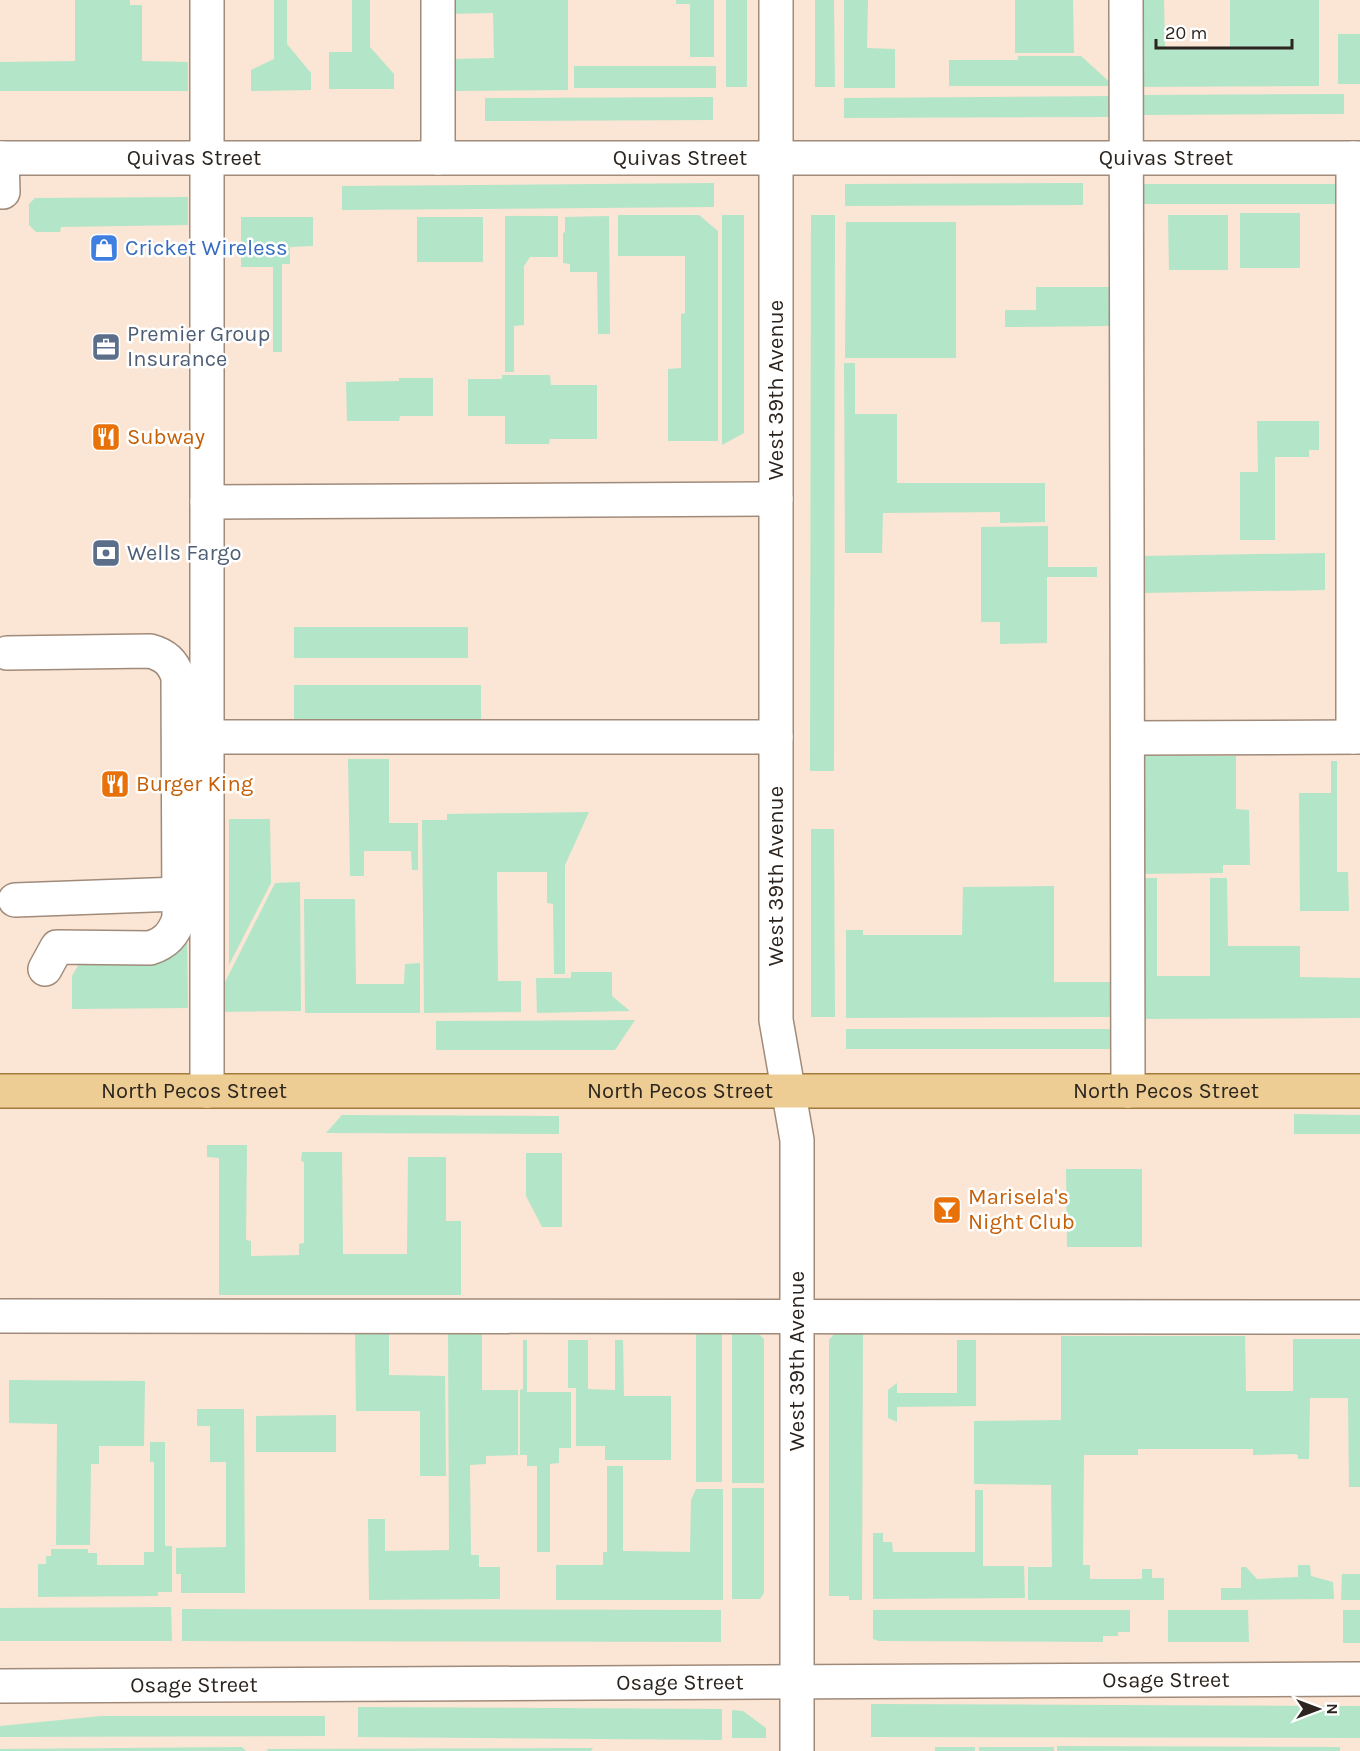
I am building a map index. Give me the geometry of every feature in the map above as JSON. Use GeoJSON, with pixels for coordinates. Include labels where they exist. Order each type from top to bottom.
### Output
{"type":"FeatureCollection","features":[{"type":"Feature","properties":{"kind":"main road","name":"North Pecos Street"},"geometry":{"type":"LineString","coordinates":[[0,1091],[1360,1091]]}},
{"type":"Feature","properties":{"kind":"street"},"geometry":{"type":"LineString","coordinates":[[207,0],[207,1091]]}},
{"type":"Feature","properties":{"kind":"street"},"geometry":{"type":"LineString","coordinates":[[438,0],[438,158]]}},
{"type":"Feature","properties":{"kind":"street","name":"West 39th Avenue"},"geometry":{"type":"LineString","coordinates":[[776,0],[776,1020],[797,1140],[797,1751]]}},
{"type":"Feature","properties":{"kind":"street"},"geometry":{"type":"LineString","coordinates":[[1126,0],[1128,1091]]}},
{"type":"Feature","properties":{"kind":"street"},"geometry":{"type":"LineString","coordinates":[[1,158],[3,192]]}},
{"type":"Feature","properties":{"kind":"street","name":"Quivas Street"},"geometry":{"type":"LineString","coordinates":[[1,158],[1356,158]]}},
{"type":"Feature","properties":{"kind":"street"},"geometry":{"type":"LineString","coordinates":[[1128,738],[1356,737],[1356,158]]}},
{"type":"Feature","properties":{"kind":"street"},"geometry":{"type":"LineString","coordinates":[[207,502],[776,499]]}},
{"type":"Feature","properties":{"kind":"street"},"geometry":{"type":"LineString","coordinates":[[7,653],[150,651],[169,660],[175,668],[178,688],[179,918],[176,927],[170,937],[150,948],[57,947],[45,969]]}},
{"type":"Feature","properties":{"kind":"street"},"geometry":{"type":"LineString","coordinates":[[207,737],[776,737]]}},
{"type":"Feature","properties":{"kind":"street"},"geometry":{"type":"LineString","coordinates":[[15,900],[179,894]]}},
{"type":"Feature","properties":{"kind":"street"},"geometry":{"type":"LineString","coordinates":[[0,1316],[1360,1317]]}},
{"type":"Feature","properties":{"kind":"street","name":"Osage Street"},"geometry":{"type":"LineString","coordinates":[[0,1686],[797,1680],[1360,1679]]}},
{"type":"Feature","properties":{"kind":"green space"},"geometry":{"type":"Polygon","coordinates":[[[75,0],[130,0],[130,5],[142,5],[142,61],[188,62],[188,91],[0,91],[0,62],[75,61],[75,0]]]}},
{"type":"Feature","properties":{"kind":"green space"},"geometry":{"type":"Polygon","coordinates":[[[274,0],[287,0],[287,44],[311,73],[311,90],[251,91],[251,70],[274,59],[274,0]]]}},
{"type":"Feature","properties":{"kind":"green space"},"geometry":{"type":"Polygon","coordinates":[[[352,0],[370,0],[370,47],[394,74],[394,89],[329,89],[329,52],[352,52],[352,0]]]}},
{"type":"Feature","properties":{"kind":"green space"},"geometry":{"type":"Polygon","coordinates":[[[448,0],[568,0],[568,90],[452,91],[452,59],[494,58],[493,13],[449,14],[448,0]]]}},
{"type":"Feature","properties":{"kind":"green space"},"geometry":{"type":"Polygon","coordinates":[[[676,0],[714,0],[714,57],[690,57],[690,4],[676,4],[676,0]]]}},
{"type":"Feature","properties":{"kind":"green space"},"geometry":{"type":"Polygon","coordinates":[[[726,0],[747,0],[747,87],[726,87],[726,0]]]}},
{"type":"Feature","properties":{"kind":"green space"},"geometry":{"type":"Polygon","coordinates":[[[815,0],[834,0],[835,87],[815,87],[815,0]]]}},
{"type":"Feature","properties":{"kind":"green space"},"geometry":{"type":"Polygon","coordinates":[[[844,0],[868,0],[867,48],[895,49],[895,88],[844,88],[844,0]]]}},
{"type":"Feature","properties":{"kind":"green space"},"geometry":{"type":"Polygon","coordinates":[[[1015,0],[1073,0],[1074,53],[1015,53],[1015,0]]]}},
{"type":"Feature","properties":{"kind":"green space"},"geometry":{"type":"Polygon","coordinates":[[[1132,0],[1164,0],[1165,49],[1230,49],[1230,0],[1319,0],[1319,86],[1133,87],[1132,0]]]}},
{"type":"Feature","properties":{"kind":"green space"},"geometry":{"type":"Polygon","coordinates":[[[1338,34],[1360,34],[1360,84],[1338,84],[1338,34]]]}},
{"type":"Feature","properties":{"kind":"green space"},"geometry":{"type":"Polygon","coordinates":[[[1018,56],[1081,56],[1114,86],[949,86],[949,60],[1018,60],[1018,56]]]}},
{"type":"Feature","properties":{"kind":"green space"},"geometry":{"type":"Polygon","coordinates":[[[574,66],[716,66],[716,88],[574,88],[574,66]]]}},
{"type":"Feature","properties":{"kind":"green space"},"geometry":{"type":"Polygon","coordinates":[[[1344,94],[1344,114],[1142,115],[1142,95],[1344,94]]]}},
{"type":"Feature","properties":{"kind":"green space"},"geometry":{"type":"Polygon","coordinates":[[[1113,96],[1113,117],[844,118],[844,98],[1113,96]]]}},
{"type":"Feature","properties":{"kind":"green space"},"geometry":{"type":"Polygon","coordinates":[[[713,97],[713,120],[485,121],[485,98],[713,97]]]}},
{"type":"Feature","properties":{"kind":"green space"},"geometry":{"type":"Polygon","coordinates":[[[714,183],[714,207],[342,210],[342,186],[714,183]]]}},
{"type":"Feature","properties":{"kind":"green space"},"geometry":{"type":"Polygon","coordinates":[[[1083,183],[1083,205],[845,206],[845,184],[1083,183]]]}},
{"type":"Feature","properties":{"kind":"green space"},"geometry":{"type":"Polygon","coordinates":[[[1133,184],[1342,184],[1342,204],[1133,204],[1133,184]]]}},
{"type":"Feature","properties":{"kind":"green space"},"geometry":{"type":"Polygon","coordinates":[[[188,197],[188,225],[61,227],[60,232],[36,232],[29,225],[29,204],[35,198],[188,197]]]}},
{"type":"Feature","properties":{"kind":"green space"},"geometry":{"type":"Polygon","coordinates":[[[1240,213],[1300,213],[1300,268],[1240,268],[1240,213]]]}},
{"type":"Feature","properties":{"kind":"green space"},"geometry":{"type":"Polygon","coordinates":[[[618,215],[699,215],[718,231],[718,441],[668,441],[668,369],[681,368],[681,314],[685,313],[685,256],[618,256],[618,215]]]}},
{"type":"Feature","properties":{"kind":"green space"},"geometry":{"type":"Polygon","coordinates":[[[722,215],[744,215],[744,433],[722,445],[722,215]]]}},
{"type":"Feature","properties":{"kind":"green space"},"geometry":{"type":"Polygon","coordinates":[[[811,215],[835,215],[834,771],[810,771],[811,215]]]}},
{"type":"Feature","properties":{"kind":"green space"},"geometry":{"type":"Polygon","coordinates":[[[1168,215],[1228,215],[1228,270],[1169,270],[1168,215]]]}},
{"type":"Feature","properties":{"kind":"green space"},"geometry":{"type":"Polygon","coordinates":[[[505,216],[558,216],[558,257],[530,257],[524,266],[524,325],[514,326],[514,372],[505,372],[505,216]]]}},
{"type":"Feature","properties":{"kind":"green space"},"geometry":{"type":"Polygon","coordinates":[[[609,216],[610,334],[598,334],[597,272],[570,272],[570,264],[563,263],[563,233],[565,232],[565,217],[609,216]]]}},
{"type":"Feature","properties":{"kind":"green space"},"geometry":{"type":"Polygon","coordinates":[[[241,217],[313,217],[313,246],[290,247],[290,264],[282,264],[282,352],[273,352],[273,267],[241,267],[241,217]]]}},
{"type":"Feature","properties":{"kind":"green space"},"geometry":{"type":"Polygon","coordinates":[[[417,217],[483,217],[483,262],[417,262],[417,217]]]}},
{"type":"Feature","properties":{"kind":"green space"},"geometry":{"type":"Polygon","coordinates":[[[846,222],[956,222],[956,358],[845,358],[846,222]]]}},
{"type":"Feature","properties":{"kind":"green space"},"geometry":{"type":"Polygon","coordinates":[[[1036,287],[1109,287],[1110,326],[1005,327],[1005,310],[1036,310],[1036,287]]]}},
{"type":"Feature","properties":{"kind":"green space"},"geometry":{"type":"Polygon","coordinates":[[[844,363],[855,363],[855,414],[897,414],[897,483],[1045,483],[1045,522],[1000,523],[1000,512],[883,513],[882,553],[845,553],[844,363]]]}},
{"type":"Feature","properties":{"kind":"green space"},"geometry":{"type":"Polygon","coordinates":[[[502,375],[550,375],[551,385],[597,385],[597,439],[550,439],[549,444],[505,444],[505,416],[468,416],[468,379],[502,379],[502,375]]]}},
{"type":"Feature","properties":{"kind":"green space"},"geometry":{"type":"Polygon","coordinates":[[[399,378],[433,378],[433,416],[400,416],[399,421],[347,421],[346,382],[399,381],[399,378]]]}},
{"type":"Feature","properties":{"kind":"green space"},"geometry":{"type":"Polygon","coordinates":[[[1257,421],[1319,421],[1319,450],[1309,450],[1309,457],[1275,457],[1275,540],[1240,540],[1240,472],[1258,472],[1257,421]]]}},
{"type":"Feature","properties":{"kind":"green space"},"geometry":{"type":"Polygon","coordinates":[[[1048,526],[1048,567],[1097,567],[1097,577],[1047,577],[1047,643],[1000,644],[1000,622],[981,622],[981,527],[1048,526]]]}},
{"type":"Feature","properties":{"kind":"green space"},"geometry":{"type":"Polygon","coordinates":[[[1325,553],[1325,590],[1143,593],[1143,556],[1325,553]]]}},
{"type":"Feature","properties":{"kind":"green space"},"geometry":{"type":"Polygon","coordinates":[[[294,627],[468,627],[468,658],[294,658],[294,627]]]}},
{"type":"Feature","properties":{"kind":"green space"},"geometry":{"type":"Polygon","coordinates":[[[294,685],[481,685],[481,723],[294,722],[294,685]]]}},
{"type":"Feature","properties":{"kind":"green space"},"geometry":{"type":"Polygon","coordinates":[[[1133,756],[1236,756],[1236,809],[1249,810],[1250,865],[1223,865],[1223,873],[1134,874],[1133,756]]]}},
{"type":"Feature","properties":{"kind":"green space"},"geometry":{"type":"Polygon","coordinates":[[[348,759],[389,759],[389,823],[418,823],[418,870],[412,870],[411,851],[364,851],[364,876],[350,876],[348,759]]]}},
{"type":"Feature","properties":{"kind":"green space"},"geometry":{"type":"Polygon","coordinates":[[[1331,761],[1337,761],[1337,872],[1348,872],[1349,911],[1300,911],[1299,793],[1331,793],[1331,761]]]}},
{"type":"Feature","properties":{"kind":"green space"},"geometry":{"type":"Polygon","coordinates":[[[589,812],[565,865],[565,974],[554,974],[553,904],[547,903],[547,872],[497,872],[498,981],[521,981],[521,1012],[424,1013],[422,820],[447,820],[447,814],[589,812]]]}},
{"type":"Feature","properties":{"kind":"green space"},"geometry":{"type":"Polygon","coordinates":[[[229,819],[270,819],[271,883],[229,965],[229,819]]]}},
{"type":"Feature","properties":{"kind":"green space"},"geometry":{"type":"Polygon","coordinates":[[[811,829],[834,829],[835,1017],[811,1017],[811,829]]]}},
{"type":"Feature","properties":{"kind":"green space"},"geometry":{"type":"Polygon","coordinates":[[[1133,878],[1157,878],[1157,976],[1210,976],[1210,878],[1227,878],[1228,946],[1300,946],[1300,977],[1360,978],[1360,1018],[1133,1019],[1133,878]]]}},
{"type":"Feature","properties":{"kind":"green space"},"geometry":{"type":"Polygon","coordinates":[[[300,882],[301,1011],[210,1012],[275,883],[300,882]]]}},
{"type":"Feature","properties":{"kind":"green space"},"geometry":{"type":"Polygon","coordinates":[[[1054,886],[1054,982],[1113,982],[1113,1017],[846,1018],[846,930],[863,930],[863,935],[962,935],[963,887],[1054,886]]]}},
{"type":"Feature","properties":{"kind":"green space"},"geometry":{"type":"Polygon","coordinates":[[[304,899],[355,899],[356,984],[404,984],[405,964],[420,963],[420,1013],[305,1013],[304,899]]]}},
{"type":"Feature","properties":{"kind":"green space"},"geometry":{"type":"Polygon","coordinates":[[[187,933],[188,1008],[72,1009],[72,976],[80,962],[187,933]]]}},
{"type":"Feature","properties":{"kind":"green space"},"geometry":{"type":"Polygon","coordinates":[[[571,972],[612,972],[612,996],[630,1011],[537,1013],[536,978],[571,978],[571,972]]]}},
{"type":"Feature","properties":{"kind":"green space"},"geometry":{"type":"Polygon","coordinates":[[[635,1020],[615,1050],[436,1050],[436,1021],[635,1020]]]}},
{"type":"Feature","properties":{"kind":"green space"},"geometry":{"type":"Polygon","coordinates":[[[846,1029],[1121,1029],[1121,1049],[846,1049],[846,1029]]]}},
{"type":"Feature","properties":{"kind":"green space"},"geometry":{"type":"Polygon","coordinates":[[[1294,1114],[1360,1115],[1360,1134],[1294,1134],[1294,1114]]]}},
{"type":"Feature","properties":{"kind":"green space"},"geometry":{"type":"Polygon","coordinates":[[[342,1115],[559,1116],[559,1134],[326,1133],[342,1115]]]}},
{"type":"Feature","properties":{"kind":"green space"},"geometry":{"type":"Polygon","coordinates":[[[207,1145],[247,1145],[246,1240],[251,1241],[251,1256],[299,1255],[299,1244],[304,1243],[302,1152],[342,1152],[343,1254],[407,1254],[408,1157],[446,1157],[446,1221],[461,1221],[461,1295],[219,1295],[219,1158],[207,1157],[207,1145]]]}},
{"type":"Feature","properties":{"kind":"green space"},"geometry":{"type":"Polygon","coordinates":[[[526,1153],[562,1153],[562,1227],[542,1227],[526,1196],[526,1153]]]}},
{"type":"Feature","properties":{"kind":"green space"},"geometry":{"type":"Polygon","coordinates":[[[1066,1169],[1142,1169],[1142,1247],[1067,1247],[1066,1169]]]}},
{"type":"Feature","properties":{"kind":"green space"},"geometry":{"type":"Polygon","coordinates":[[[482,1329],[482,1390],[518,1390],[518,1455],[486,1456],[486,1464],[470,1465],[471,1555],[479,1555],[479,1567],[500,1567],[500,1599],[369,1600],[368,1519],[385,1519],[385,1551],[449,1550],[448,1330],[482,1329]]]}},
{"type":"Feature","properties":{"kind":"green space"},"geometry":{"type":"Polygon","coordinates":[[[696,1329],[722,1329],[722,1482],[696,1482],[696,1329]]]}},
{"type":"Feature","properties":{"kind":"green space"},"geometry":{"type":"Polygon","coordinates":[[[838,1329],[863,1329],[862,1600],[849,1600],[849,1596],[829,1596],[829,1340],[838,1329]]]}},
{"type":"Feature","properties":{"kind":"green space"},"geometry":{"type":"Polygon","coordinates":[[[355,1331],[389,1331],[389,1375],[445,1376],[446,1476],[420,1476],[420,1411],[356,1411],[355,1331]]]}},
{"type":"Feature","properties":{"kind":"green space"},"geometry":{"type":"Polygon","coordinates":[[[732,1332],[757,1332],[764,1339],[764,1483],[732,1483],[732,1332]]]}},
{"type":"Feature","properties":{"kind":"green space"},"geometry":{"type":"Polygon","coordinates":[[[1061,1336],[1245,1336],[1246,1391],[1293,1391],[1293,1339],[1360,1339],[1360,1487],[1349,1487],[1348,1398],[1310,1398],[1309,1459],[1298,1459],[1298,1455],[1294,1454],[1253,1455],[1253,1449],[1138,1449],[1138,1455],[1084,1455],[1083,1565],[1090,1565],[1090,1579],[1142,1579],[1142,1569],[1152,1569],[1152,1578],[1164,1578],[1164,1600],[1028,1600],[1028,1567],[1052,1567],[1051,1485],[974,1484],[974,1421],[1061,1420],[1061,1336]]]}},
{"type":"Feature","properties":{"kind":"green space"},"geometry":{"type":"Polygon","coordinates":[[[523,1340],[527,1340],[527,1392],[571,1392],[571,1448],[559,1448],[559,1463],[550,1464],[550,1552],[537,1552],[537,1466],[527,1466],[527,1455],[520,1455],[523,1340]]]}},
{"type":"Feature","properties":{"kind":"green space"},"geometry":{"type":"Polygon","coordinates":[[[568,1340],[588,1340],[588,1389],[615,1390],[615,1340],[623,1340],[624,1396],[671,1396],[671,1460],[605,1460],[605,1446],[576,1446],[576,1388],[568,1388],[568,1340]]]}},
{"type":"Feature","properties":{"kind":"green space"},"geometry":{"type":"Polygon","coordinates":[[[957,1340],[976,1340],[976,1406],[897,1407],[897,1422],[888,1418],[888,1390],[897,1383],[897,1393],[957,1393],[957,1340]]]}},
{"type":"Feature","properties":{"kind":"green space"},"geometry":{"type":"Polygon","coordinates":[[[9,1380],[145,1381],[144,1446],[99,1446],[99,1464],[91,1464],[90,1545],[56,1545],[57,1424],[9,1423],[9,1380]]]}},
{"type":"Feature","properties":{"kind":"green space"},"geometry":{"type":"Polygon","coordinates":[[[197,1409],[244,1409],[245,1593],[181,1593],[181,1574],[176,1574],[176,1548],[226,1547],[226,1462],[210,1462],[210,1426],[197,1426],[197,1409]]]}},
{"type":"Feature","properties":{"kind":"green space"},"geometry":{"type":"Polygon","coordinates":[[[336,1415],[336,1452],[256,1452],[256,1416],[336,1415]]]}},
{"type":"Feature","properties":{"kind":"green space"},"geometry":{"type":"Polygon","coordinates":[[[150,1442],[165,1442],[165,1546],[172,1546],[172,1592],[158,1592],[158,1596],[38,1597],[38,1564],[46,1564],[46,1556],[51,1556],[51,1549],[88,1549],[88,1553],[97,1553],[97,1565],[144,1565],[144,1552],[154,1552],[154,1462],[150,1462],[150,1442]]]}},
{"type":"Feature","properties":{"kind":"green space"},"geometry":{"type":"Polygon","coordinates":[[[607,1466],[623,1466],[623,1551],[690,1552],[691,1500],[696,1489],[723,1489],[723,1600],[556,1600],[556,1565],[603,1565],[603,1552],[607,1552],[607,1466]]]}},
{"type":"Feature","properties":{"kind":"green space"},"geometry":{"type":"Polygon","coordinates":[[[732,1488],[764,1488],[764,1593],[760,1599],[732,1599],[732,1488]]]}},
{"type":"Feature","properties":{"kind":"green space"},"geometry":{"type":"Polygon","coordinates":[[[975,1490],[983,1490],[983,1566],[1024,1566],[1025,1598],[873,1599],[873,1533],[883,1533],[883,1542],[892,1542],[893,1552],[975,1552],[975,1490]]]}},
{"type":"Feature","properties":{"kind":"green space"},"geometry":{"type":"Polygon","coordinates":[[[1298,1565],[1310,1565],[1311,1576],[1333,1582],[1334,1599],[1221,1600],[1221,1588],[1241,1588],[1241,1567],[1246,1567],[1257,1579],[1298,1577],[1298,1565]]]}},
{"type":"Feature","properties":{"kind":"green space"},"geometry":{"type":"Polygon","coordinates":[[[1342,1574],[1360,1574],[1360,1600],[1341,1600],[1342,1574]]]}},
{"type":"Feature","properties":{"kind":"green space"},"geometry":{"type":"Polygon","coordinates":[[[171,1607],[172,1641],[0,1641],[0,1608],[171,1607]]]}},
{"type":"Feature","properties":{"kind":"green space"},"geometry":{"type":"Polygon","coordinates":[[[182,1609],[721,1610],[721,1642],[182,1641],[182,1609]]]}},
{"type":"Feature","properties":{"kind":"green space"},"geometry":{"type":"Polygon","coordinates":[[[873,1610],[1130,1610],[1130,1632],[1118,1632],[1118,1636],[1103,1636],[1103,1642],[879,1641],[873,1639],[873,1610]]]}},
{"type":"Feature","properties":{"kind":"green space"},"geometry":{"type":"Polygon","coordinates":[[[1168,1610],[1248,1610],[1249,1642],[1168,1642],[1168,1610]]]}},
{"type":"Feature","properties":{"kind":"green space"},"geometry":{"type":"Polygon","coordinates":[[[1343,1610],[1360,1610],[1360,1643],[1343,1643],[1343,1610]]]}},
{"type":"Feature","properties":{"kind":"green space"},"geometry":{"type":"Polygon","coordinates":[[[871,1704],[1360,1706],[1360,1738],[871,1737],[871,1704]]]}},
{"type":"Feature","properties":{"kind":"green space"},"geometry":{"type":"Polygon","coordinates":[[[358,1707],[722,1709],[722,1740],[358,1737],[358,1707]]]}},
{"type":"Feature","properties":{"kind":"green space"},"geometry":{"type":"Polygon","coordinates":[[[732,1710],[743,1711],[766,1728],[766,1738],[732,1738],[732,1710]]]}},
{"type":"Feature","properties":{"kind":"green space"},"geometry":{"type":"Polygon","coordinates":[[[101,1716],[325,1716],[325,1736],[0,1737],[0,1726],[101,1716]]]}},
{"type":"Feature","properties":{"kind":"green space"},"geometry":{"type":"Polygon","coordinates":[[[1057,1746],[1340,1747],[1340,1751],[1057,1751],[1057,1746]]]}},
{"type":"Feature","properties":{"kind":"green space"},"geometry":{"type":"Polygon","coordinates":[[[242,1747],[246,1751],[0,1751],[0,1749],[242,1747]]]}},
{"type":"Feature","properties":{"kind":"green space"},"geometry":{"type":"Polygon","coordinates":[[[935,1747],[975,1747],[975,1751],[935,1751],[935,1747]]]}},
{"type":"Feature","properties":{"kind":"green space"},"geometry":{"type":"Polygon","coordinates":[[[979,1747],[1054,1747],[1054,1751],[979,1751],[979,1747]]]}},
{"type":"Feature","properties":{"kind":"green space"},"geometry":{"type":"Polygon","coordinates":[[[593,1748],[591,1751],[268,1751],[266,1749],[593,1748]]]}},
{"type":"Feature","properties":{"kind":"place","name":"Cricket Wireless"},"geometry":{"type":"Point","coordinates":[104,248]}},
{"type":"Feature","properties":{"kind":"place","name":"Premier Group Insurance"},"geometry":{"type":"Point","coordinates":[106,347]}},
{"type":"Feature","properties":{"kind":"place","name":"Subway"},"geometry":{"type":"Point","coordinates":[106,437]}},
{"type":"Feature","properties":{"kind":"place","name":"Wells Fargo"},"geometry":{"type":"Point","coordinates":[106,553]}},
{"type":"Feature","properties":{"kind":"place","name":"Burger King"},"geometry":{"type":"Point","coordinates":[115,784]}},
{"type":"Feature","properties":{"kind":"place","name":"Marisela's Night Club"},"geometry":{"type":"Point","coordinates":[947,1210]}}]}
